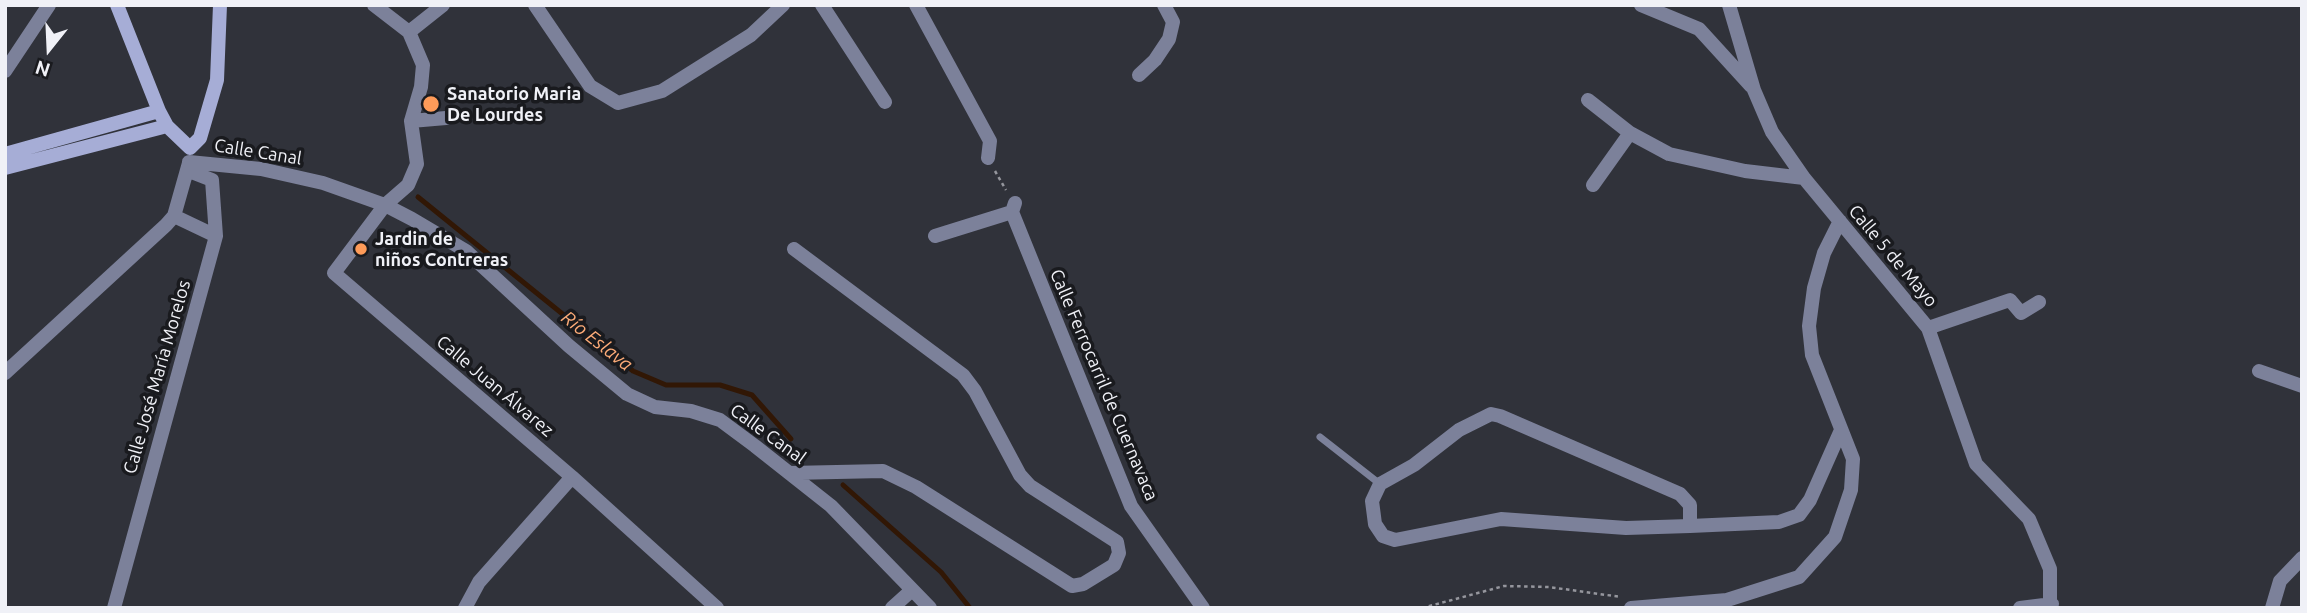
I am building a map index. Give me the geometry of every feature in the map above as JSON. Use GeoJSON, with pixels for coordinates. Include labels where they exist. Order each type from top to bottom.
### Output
{"type":"FeatureCollection","features":[{"type":"Feature","properties":{"kind":"street"},"geometry":{"type":"LineString","coordinates":[[5,71],[49,5]]}},
{"type":"Feature","properties":{"kind":"street"},"geometry":{"type":"LineString","coordinates":[[117,5],[159,111],[189,160]]}},
{"type":"Feature","properties":{"kind":"street"},"geometry":{"type":"LineString","coordinates":[[6,369],[174,216],[189,160],[200,138],[217,79],[220,5]]}},
{"type":"Feature","properties":{"kind":"street"},"geometry":{"type":"LineString","coordinates":[[374,5],[409,32],[423,65],[421,87],[411,121],[446,118]]}},
{"type":"Feature","properties":{"kind":"street"},"geometry":{"type":"LineString","coordinates":[[409,32],[443,5]]}},
{"type":"Feature","properties":{"kind":"street"},"geometry":{"type":"LineString","coordinates":[[535,5],[590,86],[618,103],[662,91],[751,34],[783,5]]}},
{"type":"Feature","properties":{"kind":"street"},"geometry":{"type":"LineString","coordinates":[[822,5],[886,102]]}},
{"type":"Feature","properties":{"kind":"street"},"geometry":{"type":"LineString","coordinates":[[916,5],[990,141],[988,158]]}},
{"type":"Feature","properties":{"kind":"street"},"geometry":{"type":"LineString","coordinates":[[1139,75],[1155,61],[1169,39],[1172,22],[1164,5]]}},
{"type":"Feature","properties":{"kind":"street"},"geometry":{"type":"LineString","coordinates":[[1641,5],[1699,29],[1754,90]]}},
{"type":"Feature","properties":{"kind":"street","name":"Calle 5 de Mayo"},"geometry":{"type":"LineString","coordinates":[[1729,5],[1754,90],[1772,132],[1804,178],[1928,328],[1976,464],[2029,519],[2050,569],[2051,606]]}},
{"type":"Feature","properties":{"kind":"street"},"geometry":{"type":"LineString","coordinates":[[1588,100],[1630,133],[1669,153],[1745,171],[1804,178]]}},
{"type":"Feature","properties":{"kind":"street"},"geometry":{"type":"LineString","coordinates":[[5,168],[16,155],[159,111]]}},
{"type":"Feature","properties":{"kind":"street","name":"Calle Juan Álvarez"},"geometry":{"type":"LineString","coordinates":[[411,121],[417,164],[408,185],[385,205],[334,274],[572,477],[717,608]]}},
{"type":"Feature","properties":{"kind":"street"},"geometry":{"type":"LineString","coordinates":[[16,155],[167,126]]}},
{"type":"Feature","properties":{"kind":"street"},"geometry":{"type":"LineString","coordinates":[[1593,186],[1630,133]]}},
{"type":"Feature","properties":{"kind":"street","name":"Calle Canal"},"geometry":{"type":"LineString","coordinates":[[189,160],[261,169],[323,183],[385,205],[466,251],[627,394],[655,407],[691,411],[720,420],[790,473],[831,506],[930,608]]}},
{"type":"Feature","properties":{"kind":"street","name":"Calle José María Morelos"},"geometry":{"type":"LineString","coordinates":[[114,608],[216,236],[212,180],[189,160]]}},
{"type":"Feature","properties":{"kind":"street"},"geometry":{"type":"LineString","coordinates":[[935,236],[1013,207]]}},
{"type":"Feature","properties":{"kind":"street","name":"Calle Ferrocarril de Cuernavaca"},"geometry":{"type":"LineString","coordinates":[[1013,207],[1131,506],[1203,608]]}},
{"type":"Feature","properties":{"kind":"street"},"geometry":{"type":"LineString","coordinates":[[174,216],[216,236]]}},
{"type":"Feature","properties":{"kind":"street"},"geometry":{"type":"LineString","coordinates":[[1632,603],[1670,605],[1727,600],[1799,577],[1835,537],[1852,490],[1853,459],[1812,355],[1809,326],[1814,288],[1824,253],[1840,221]]}},
{"type":"Feature","properties":{"kind":"street"},"geometry":{"type":"LineString","coordinates":[[790,473],[883,471],[916,487],[1072,586],[1083,584],[1114,565],[1119,553],[1117,541],[1030,486],[1020,475],[975,391],[963,375],[794,249]]}},
{"type":"Feature","properties":{"kind":"street"},"geometry":{"type":"LineString","coordinates":[[1928,328],[2010,300],[2021,313],[2039,302]]}},
{"type":"Feature","properties":{"kind":"street"},"geometry":{"type":"LineString","coordinates":[[2259,371],[2302,386]]}},
{"type":"Feature","properties":{"kind":"street"},"geometry":{"type":"LineString","coordinates":[[1690,526],[1690,505],[1680,494],[1500,416],[1479,418],[1414,465],[1380,484],[1371,501],[1375,524],[1383,536],[1395,540],[1501,519],[1626,528],[1690,526],[1779,522],[1799,515],[1810,500],[1841,430]]}},
{"type":"Feature","properties":{"kind":"street"},"geometry":{"type":"LineString","coordinates":[[465,608],[479,582],[572,477]]}},
{"type":"Feature","properties":{"kind":"street"},"geometry":{"type":"LineString","coordinates":[[2272,608],[2280,581],[2302,558]]}},
{"type":"Feature","properties":{"kind":"street"},"geometry":{"type":"LineString","coordinates":[[892,608],[912,590]]}},
{"type":"Feature","properties":{"kind":"street"},"geometry":{"type":"LineString","coordinates":[[2020,608],[2051,606]]}},
{"type":"Feature","properties":{"kind":"lane"},"geometry":{"type":"LineString","coordinates":[[1320,436],[1380,484]]}},
{"type":"Feature","properties":{"kind":"path"},"geometry":{"type":"LineString","coordinates":[[988,158],[1013,207]]}},
{"type":"Feature","properties":{"kind":"path"},"geometry":{"type":"LineString","coordinates":[[1422,608],[1504,586],[1549,587],[1632,603]]}},
{"type":"Feature","properties":{"kind":"waterway","name":"Río Eslava"},"geometry":{"type":"LineString","coordinates":[[418,197],[633,371],[666,385],[720,385],[752,395],[791,439]]}},
{"type":"Feature","properties":{"kind":"waterway","name":"Río Eslava"},"geometry":{"type":"LineString","coordinates":[[843,485],[941,572],[970,608]]}},
{"type":"Feature","properties":{"kind":"place","name":"Sanatorio Maria De Lourdes"},"geometry":{"type":"Point","coordinates":[431,104]}},
{"type":"Feature","properties":{"kind":"place","name":"Jardin de niños Contreras"},"geometry":{"type":"Point","coordinates":[361,249]}}]}
